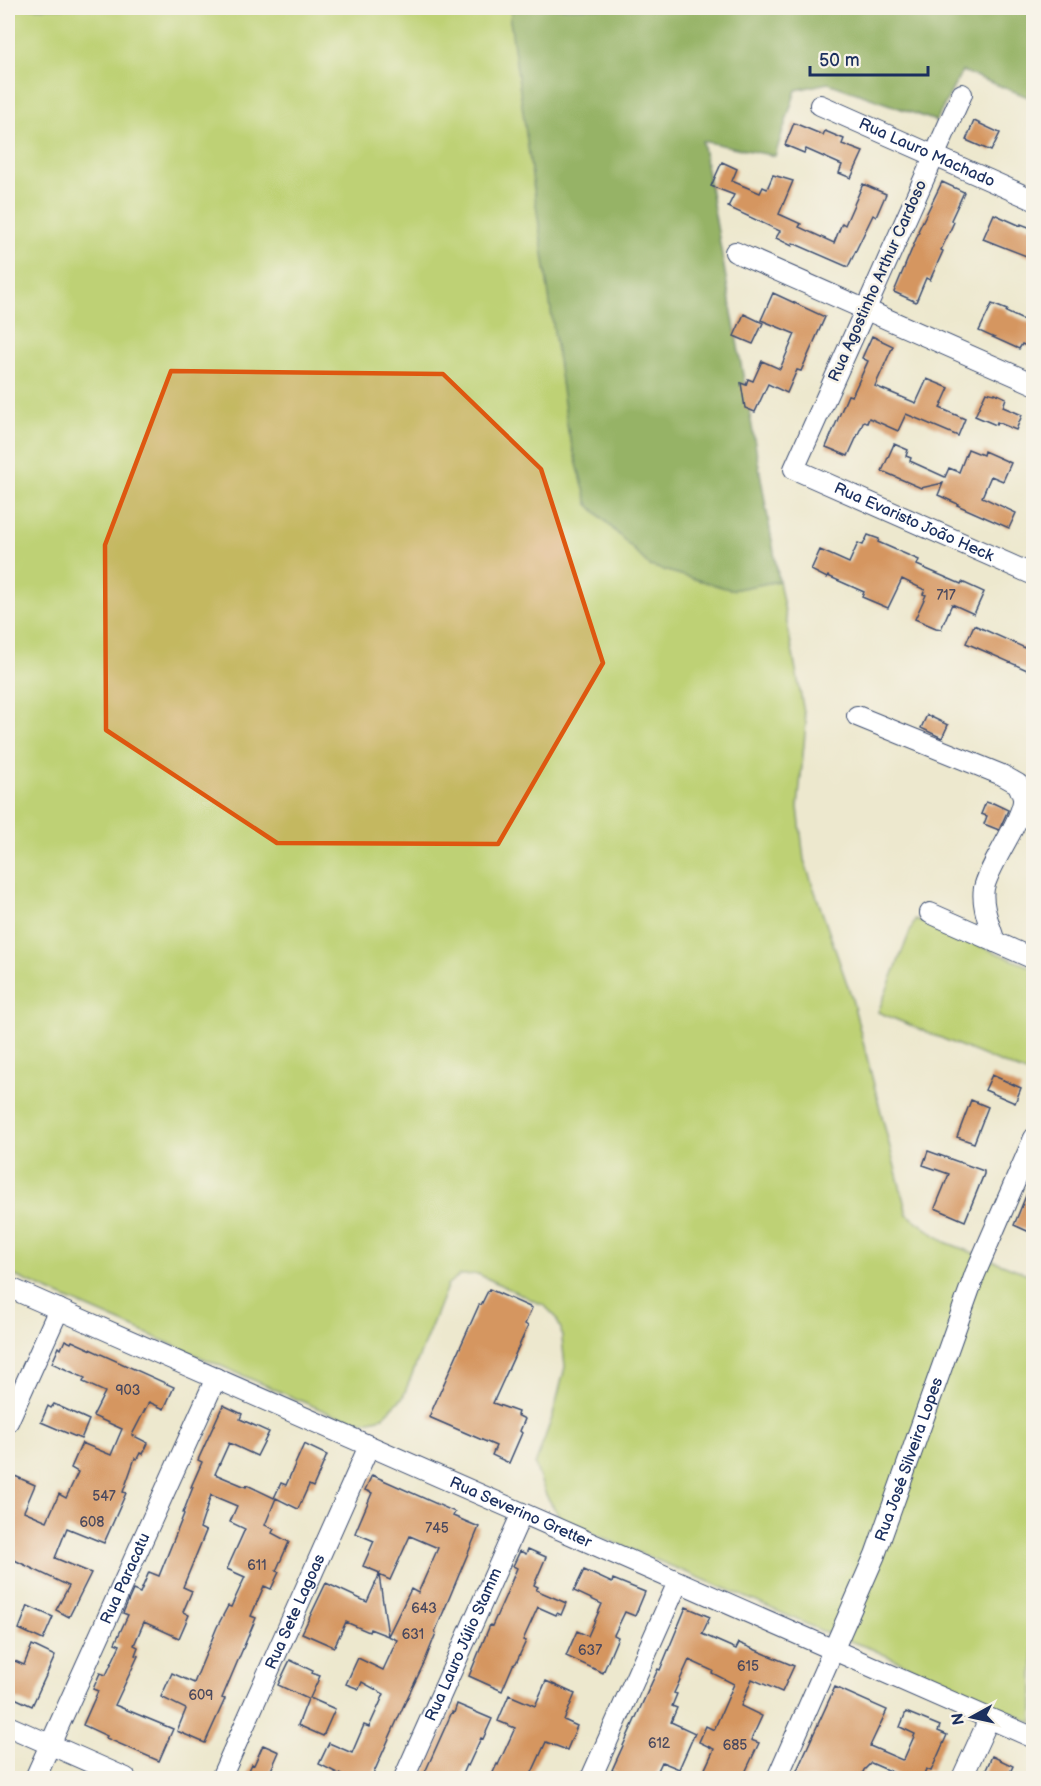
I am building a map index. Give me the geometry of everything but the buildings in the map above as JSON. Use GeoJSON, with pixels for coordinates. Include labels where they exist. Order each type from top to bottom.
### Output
{"type":"FeatureCollection","features":[{"type":"Feature","properties":{"kind":"street","name":"Rua Agostinho Arthur Cardoso"},"geometry":{"type":"LineString","coordinates":[[794,469],[962,94]]}},
{"type":"Feature","properties":{"kind":"street","name":"Rua Lauro Machado"},"geometry":{"type":"LineString","coordinates":[[820,105],[1034,200]]}},
{"type":"Feature","properties":{"kind":"street"},"geometry":{"type":"LineString","coordinates":[[735,252],[1034,384]]}},
{"type":"Feature","properties":{"kind":"street","name":"Rua Evaristo João Heck"},"geometry":{"type":"LineString","coordinates":[[794,469],[1034,575]]}},
{"type":"Feature","properties":{"kind":"street"},"geometry":{"type":"LineString","coordinates":[[857,716],[1002,775],[1018,784],[1023,799],[1018,817],[988,876],[984,889],[984,904],[995,942]]}},
{"type":"Feature","properties":{"kind":"street"},"geometry":{"type":"LineString","coordinates":[[930,914],[1034,959]]}},
{"type":"Feature","properties":{"kind":"street","name":"Rua José Silveira Lopes"},"geometry":{"type":"LineString","coordinates":[[777,1779],[875,1555],[975,1274],[1033,1140]]}},
{"type":"Feature","properties":{"kind":"street","name":"Rua Severino Gretter"},"geometry":{"type":"LineString","coordinates":[[8,1287],[1034,1738]]}},
{"type":"Feature","properties":{"kind":"street"},"geometry":{"type":"LineString","coordinates":[[8,1422],[59,1309]]}},
{"type":"Feature","properties":{"kind":"street","name":"Rua Paracatu"},"geometry":{"type":"LineString","coordinates":[[34,1779],[216,1378]]}},
{"type":"Feature","properties":{"kind":"street","name":"Rua Sete Lagoas"},"geometry":{"type":"LineString","coordinates":[[221,1779],[369,1446]]}},
{"type":"Feature","properties":{"kind":"street","name":"Rua Lauro Júlio Stamm"},"geometry":{"type":"LineString","coordinates":[[404,1779],[522,1513]]}},
{"type":"Feature","properties":{"kind":"street"},"geometry":{"type":"LineString","coordinates":[[591,1779],[678,1582]]}},
{"type":"Feature","properties":{"kind":"street"},"geometry":{"type":"LineString","coordinates":[[962,1779],[989,1719]]}},
{"type":"Feature","properties":{"kind":"street"},"geometry":{"type":"LineString","coordinates":[[8,1726],[126,1779]]}},
{"type":"Feature","properties":{"kind":"highlighted area"},"geometry":{"type":"Polygon","coordinates":[[[171,371],[443,374],[541,469],[603,663],[498,844],[277,843],[106,730],[105,545],[171,371]]]}},
{"type":"Feature","properties":{"kind":"green space"},"geometry":{"type":"Polygon","coordinates":[[[8,8],[512,8],[510,21],[732,590],[779,581],[806,723],[798,807],[804,860],[851,995],[907,1214],[945,1242],[1033,1276],[1033,1723],[872,1649],[822,1631],[562,1521],[546,1495],[535,1465],[553,1415],[565,1367],[561,1329],[555,1316],[545,1306],[478,1274],[460,1275],[448,1284],[403,1397],[383,1417],[362,1422],[329,1413],[8,1273],[8,8]]]}},
{"type":"Feature","properties":{"kind":"green space"},"geometry":{"type":"Polygon","coordinates":[[[512,8],[1033,8],[1033,99],[962,71],[936,121],[828,83],[796,90],[775,156],[702,141],[779,581],[732,590],[650,566],[588,504],[568,431],[510,20],[512,8]]]}},
{"type":"Feature","properties":{"kind":"green space"},"geometry":{"type":"Polygon","coordinates":[[[915,919],[1033,968],[1033,1076],[878,1012],[915,919]]]}}]}
